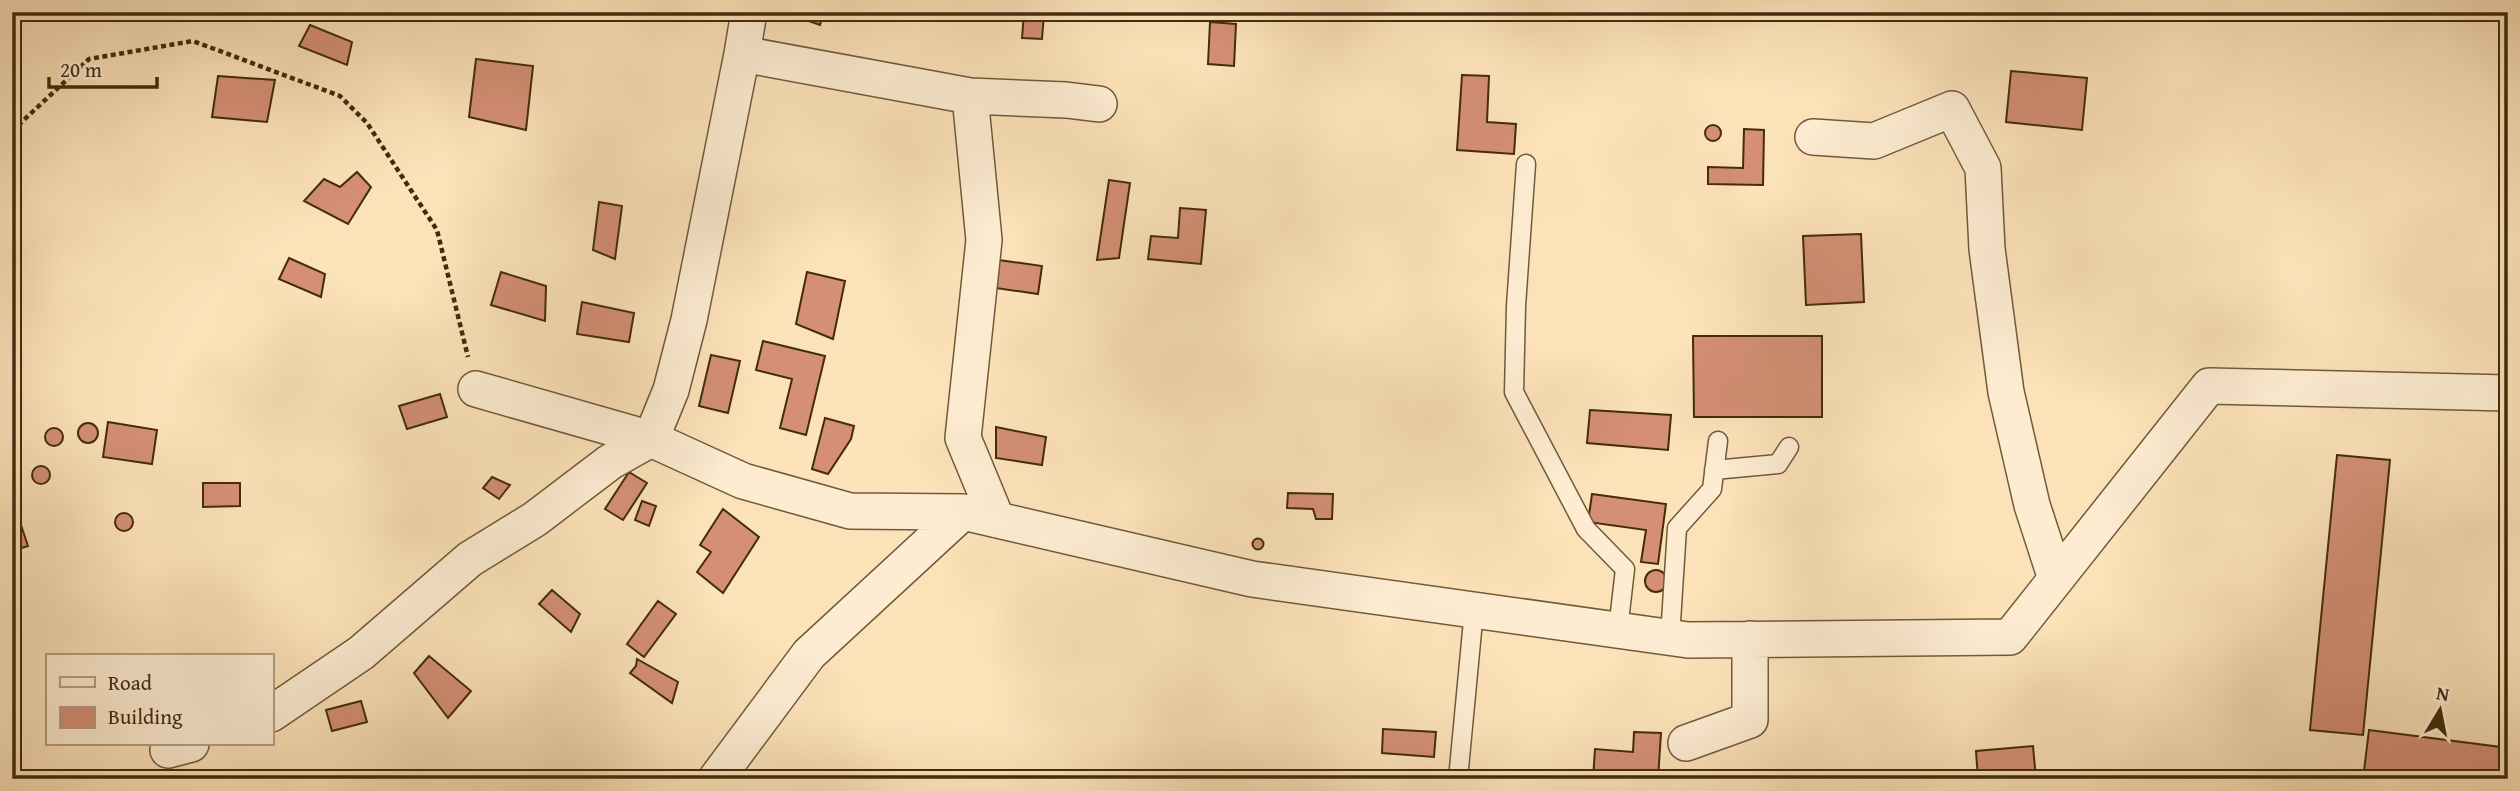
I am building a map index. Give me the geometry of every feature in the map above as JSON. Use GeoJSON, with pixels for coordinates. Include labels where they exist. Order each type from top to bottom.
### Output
{"type":"FeatureCollection","features":[{"type":"Feature","properties":{"kind":"street"},"geometry":{"type":"LineString","coordinates":[[273,713],[362,653],[470,559],[536,519],[610,462],[651,439],[671,390],[689,320],[750,12]]}},
{"type":"Feature","properties":{"kind":"street"},"geometry":{"type":"LineString","coordinates":[[742,54],[970,96],[1099,104]]}},
{"type":"Feature","properties":{"kind":"street"},"geometry":{"type":"LineString","coordinates":[[970,96],[984,240],[963,438],[997,520]]}},
{"type":"Feature","properties":{"kind":"street"},"geometry":{"type":"LineString","coordinates":[[1813,137],[1874,141],[1952,109],[1983,168],[1987,249],[2006,392],[2032,505],[2056,579]]}},
{"type":"Feature","properties":{"kind":"street"},"geometry":{"type":"LineString","coordinates":[[476,390],[651,439],[743,481],[850,511],[962,512],[1252,579],[1688,640],[2010,637],[2209,386],[2508,393]]}},
{"type":"Feature","properties":{"kind":"street"},"geometry":{"type":"LineString","coordinates":[[716,779],[809,654],[962,512]]}},
{"type":"Feature","properties":{"kind":"street"},"geometry":{"type":"LineString","coordinates":[[1686,743],[1750,720],[1750,639]]}},
{"type":"Feature","properties":{"kind":"lane"},"geometry":{"type":"LineString","coordinates":[[1526,164],[1516,306],[1514,392],[1586,529],[1625,569],[1618,630]]}},
{"type":"Feature","properties":{"kind":"lane"},"geometry":{"type":"LineString","coordinates":[[1670,637],[1677,528],[1712,489],[1718,441]]}},
{"type":"Feature","properties":{"kind":"lane"},"geometry":{"type":"LineString","coordinates":[[1714,470],[1778,464],[1789,447]]}},
{"type":"Feature","properties":{"kind":"lane"},"geometry":{"type":"LineString","coordinates":[[1458,779],[1474,610]]}},
{"type":"Feature","properties":{"kind":"path"},"geometry":{"type":"LineString","coordinates":[[12,131],[89,59],[171,43],[193,41],[340,96],[367,123],[437,230],[476,390]]}},
{"type":"Feature","properties":{"kind":"building"},"geometry":{"type":"Polygon","coordinates":[[[783,12],[824,12],[820,25],[783,12]]]}},
{"type":"Feature","properties":{"kind":"building"},"geometry":{"type":"Polygon","coordinates":[[[1024,13],[1044,14],[1042,39],[1022,38],[1024,13]]]}},
{"type":"Feature","properties":{"kind":"building"},"geometry":{"type":"Polygon","coordinates":[[[1210,22],[1236,24],[1234,66],[1208,64],[1210,22]]]}},
{"type":"Feature","properties":{"kind":"building"},"geometry":{"type":"Polygon","coordinates":[[[310,25],[352,42],[347,65],[299,46],[310,25]]]}},
{"type":"Feature","properties":{"kind":"building"},"geometry":{"type":"Polygon","coordinates":[[[476,59],[533,66],[526,130],[469,117],[476,59]]]}},
{"type":"Feature","properties":{"kind":"building"},"geometry":{"type":"Polygon","coordinates":[[[2011,71],[2087,78],[2082,130],[2006,122],[2011,71]]]}},
{"type":"Feature","properties":{"kind":"building"},"geometry":{"type":"Polygon","coordinates":[[[1462,75],[1489,76],[1487,122],[1516,124],[1514,154],[1457,150],[1462,75]]]}},
{"type":"Feature","properties":{"kind":"building"},"geometry":{"type":"Polygon","coordinates":[[[218,76],[275,80],[267,122],[212,117],[218,76]]]}},
{"type":"Feature","properties":{"kind":"building"},"geometry":{"type":"Polygon","coordinates":[[[1713,125],[1719,127],[1719,139],[1713,141],[1707,139],[1705,133],[1707,127],[1713,125]]]}},
{"type":"Feature","properties":{"kind":"building"},"geometry":{"type":"Polygon","coordinates":[[[1744,129],[1764,130],[1763,185],[1708,184],[1708,167],[1743,168],[1744,129]]]}},
{"type":"Feature","properties":{"kind":"building"},"geometry":{"type":"Polygon","coordinates":[[[357,172],[371,187],[348,224],[304,201],[324,179],[340,187],[357,172]]]}},
{"type":"Feature","properties":{"kind":"building"},"geometry":{"type":"Polygon","coordinates":[[[1109,180],[1130,183],[1119,258],[1097,260],[1109,180]]]}},
{"type":"Feature","properties":{"kind":"building"},"geometry":{"type":"Polygon","coordinates":[[[599,202],[622,206],[615,259],[593,250],[599,202]]]}},
{"type":"Feature","properties":{"kind":"building"},"geometry":{"type":"Polygon","coordinates":[[[1180,208],[1206,210],[1201,264],[1148,259],[1151,236],[1178,238],[1180,208]]]}},
{"type":"Feature","properties":{"kind":"building"},"geometry":{"type":"Polygon","coordinates":[[[1861,234],[1864,302],[1806,305],[1803,236],[1861,234]]]}},
{"type":"Feature","properties":{"kind":"building"},"geometry":{"type":"Polygon","coordinates":[[[289,258],[325,274],[321,297],[279,279],[289,258]]]}},
{"type":"Feature","properties":{"kind":"building"},"geometry":{"type":"Polygon","coordinates":[[[992,259],[1042,266],[1038,294],[989,287],[992,259]]]}},
{"type":"Feature","properties":{"kind":"building"},"geometry":{"type":"Polygon","coordinates":[[[501,272],[546,286],[545,321],[491,305],[501,272]]]}},
{"type":"Feature","properties":{"kind":"building"},"geometry":{"type":"Polygon","coordinates":[[[807,272],[845,281],[833,339],[796,324],[807,272]]]}},
{"type":"Feature","properties":{"kind":"building"},"geometry":{"type":"Polygon","coordinates":[[[582,302],[634,313],[629,342],[577,334],[582,302]]]}},
{"type":"Feature","properties":{"kind":"building"},"geometry":{"type":"Polygon","coordinates":[[[1693,336],[1822,336],[1822,417],[1694,417],[1693,336]]]}},
{"type":"Feature","properties":{"kind":"building"},"geometry":{"type":"Polygon","coordinates":[[[763,341],[825,356],[806,435],[780,428],[792,379],[756,370],[763,341]]]}},
{"type":"Feature","properties":{"kind":"building"},"geometry":{"type":"Polygon","coordinates":[[[711,355],[740,361],[728,413],[699,406],[711,355]]]}},
{"type":"Feature","properties":{"kind":"building"},"geometry":{"type":"Polygon","coordinates":[[[440,394],[447,417],[407,429],[399,406],[440,394]]]}},
{"type":"Feature","properties":{"kind":"building"},"geometry":{"type":"Polygon","coordinates":[[[1590,410],[1671,415],[1668,450],[1587,443],[1590,410]]]}},
{"type":"Feature","properties":{"kind":"building"},"geometry":{"type":"Polygon","coordinates":[[[825,418],[854,426],[851,439],[828,474],[812,469],[825,418]]]}},
{"type":"Feature","properties":{"kind":"building"},"geometry":{"type":"Polygon","coordinates":[[[108,422],[157,430],[152,464],[103,457],[108,422]]]}},
{"type":"Feature","properties":{"kind":"building"},"geometry":{"type":"Polygon","coordinates":[[[88,423],[95,426],[98,433],[95,440],[88,443],[81,440],[78,433],[81,426],[88,423]]]}},
{"type":"Feature","properties":{"kind":"building"},"geometry":{"type":"Polygon","coordinates":[[[996,427],[1046,437],[1042,465],[996,458],[996,427]]]}},
{"type":"Feature","properties":{"kind":"building"},"geometry":{"type":"Polygon","coordinates":[[[54,428],[60,431],[63,437],[60,443],[54,446],[48,443],[45,437],[48,431],[54,428]]]}},
{"type":"Feature","properties":{"kind":"building"},"geometry":{"type":"Polygon","coordinates":[[[2337,455],[2390,460],[2363,735],[2310,730],[2337,455]]]}},
{"type":"Feature","properties":{"kind":"building"},"geometry":{"type":"Polygon","coordinates":[[[37,466],[45,466],[50,475],[48,482],[37,484],[32,479],[32,471],[37,466]]]}},
{"type":"Feature","properties":{"kind":"building"},"geometry":{"type":"Polygon","coordinates":[[[629,472],[647,483],[623,520],[605,509],[629,472]]]}},
{"type":"Feature","properties":{"kind":"building"},"geometry":{"type":"Polygon","coordinates":[[[492,477],[510,485],[499,499],[483,488],[492,477]]]}},
{"type":"Feature","properties":{"kind":"building"},"geometry":{"type":"Polygon","coordinates":[[[203,483],[240,483],[240,506],[203,507],[203,483]]]}},
{"type":"Feature","properties":{"kind":"building"},"geometry":{"type":"Polygon","coordinates":[[[1288,493],[1333,494],[1332,519],[1316,519],[1313,509],[1287,508],[1288,493]]]}},
{"type":"Feature","properties":{"kind":"building"},"geometry":{"type":"Polygon","coordinates":[[[1592,494],[1666,504],[1658,564],[1641,562],[1646,530],[1588,522],[1592,494]]]}},
{"type":"Feature","properties":{"kind":"building"},"geometry":{"type":"Polygon","coordinates":[[[642,501],[656,506],[649,526],[635,520],[642,501]]]}},
{"type":"Feature","properties":{"kind":"building"},"geometry":{"type":"Polygon","coordinates":[[[723,509],[759,537],[723,593],[697,572],[711,552],[700,545],[723,509]]]}},
{"type":"Feature","properties":{"kind":"building"},"geometry":{"type":"Polygon","coordinates":[[[17,513],[28,546],[12,551],[12,515],[17,513]]]}},
{"type":"Feature","properties":{"kind":"building"},"geometry":{"type":"Polygon","coordinates":[[[124,513],[130,516],[133,522],[130,528],[124,531],[118,528],[115,522],[118,516],[124,513]]]}},
{"type":"Feature","properties":{"kind":"building"},"geometry":{"type":"Polygon","coordinates":[[[1258,538],[1264,544],[1258,550],[1252,544],[1258,538]]]}},
{"type":"Feature","properties":{"kind":"building"},"geometry":{"type":"Polygon","coordinates":[[[1656,570],[1664,573],[1667,581],[1664,589],[1656,592],[1648,589],[1645,581],[1648,573],[1656,570]]]}},
{"type":"Feature","properties":{"kind":"building"},"geometry":{"type":"Polygon","coordinates":[[[552,590],[580,614],[571,632],[539,604],[552,590]]]}},
{"type":"Feature","properties":{"kind":"building"},"geometry":{"type":"Polygon","coordinates":[[[658,601],[676,614],[644,657],[627,644],[658,601]]]}},
{"type":"Feature","properties":{"kind":"building"},"geometry":{"type":"Polygon","coordinates":[[[429,656],[471,691],[448,718],[414,673],[429,656]]]}},
{"type":"Feature","properties":{"kind":"building"},"geometry":{"type":"Polygon","coordinates":[[[637,659],[678,682],[672,703],[630,673],[636,666],[637,659]]]}},
{"type":"Feature","properties":{"kind":"building"},"geometry":{"type":"Polygon","coordinates":[[[361,701],[367,722],[332,731],[326,710],[361,701]]]}},
{"type":"Feature","properties":{"kind":"building"},"geometry":{"type":"Polygon","coordinates":[[[1383,729],[1436,732],[1434,757],[1382,753],[1383,729]]]}},
{"type":"Feature","properties":{"kind":"building"},"geometry":{"type":"Polygon","coordinates":[[[2369,730],[2508,748],[2508,779],[2363,779],[2369,730]]]}},
{"type":"Feature","properties":{"kind":"building"},"geometry":{"type":"Polygon","coordinates":[[[1634,732],[1661,733],[1658,779],[1593,779],[1595,749],[1633,752],[1634,732]]]}},
{"type":"Feature","properties":{"kind":"building"},"geometry":{"type":"Polygon","coordinates":[[[2033,746],[2036,779],[1978,779],[1976,751],[2033,746]]]}}]}
